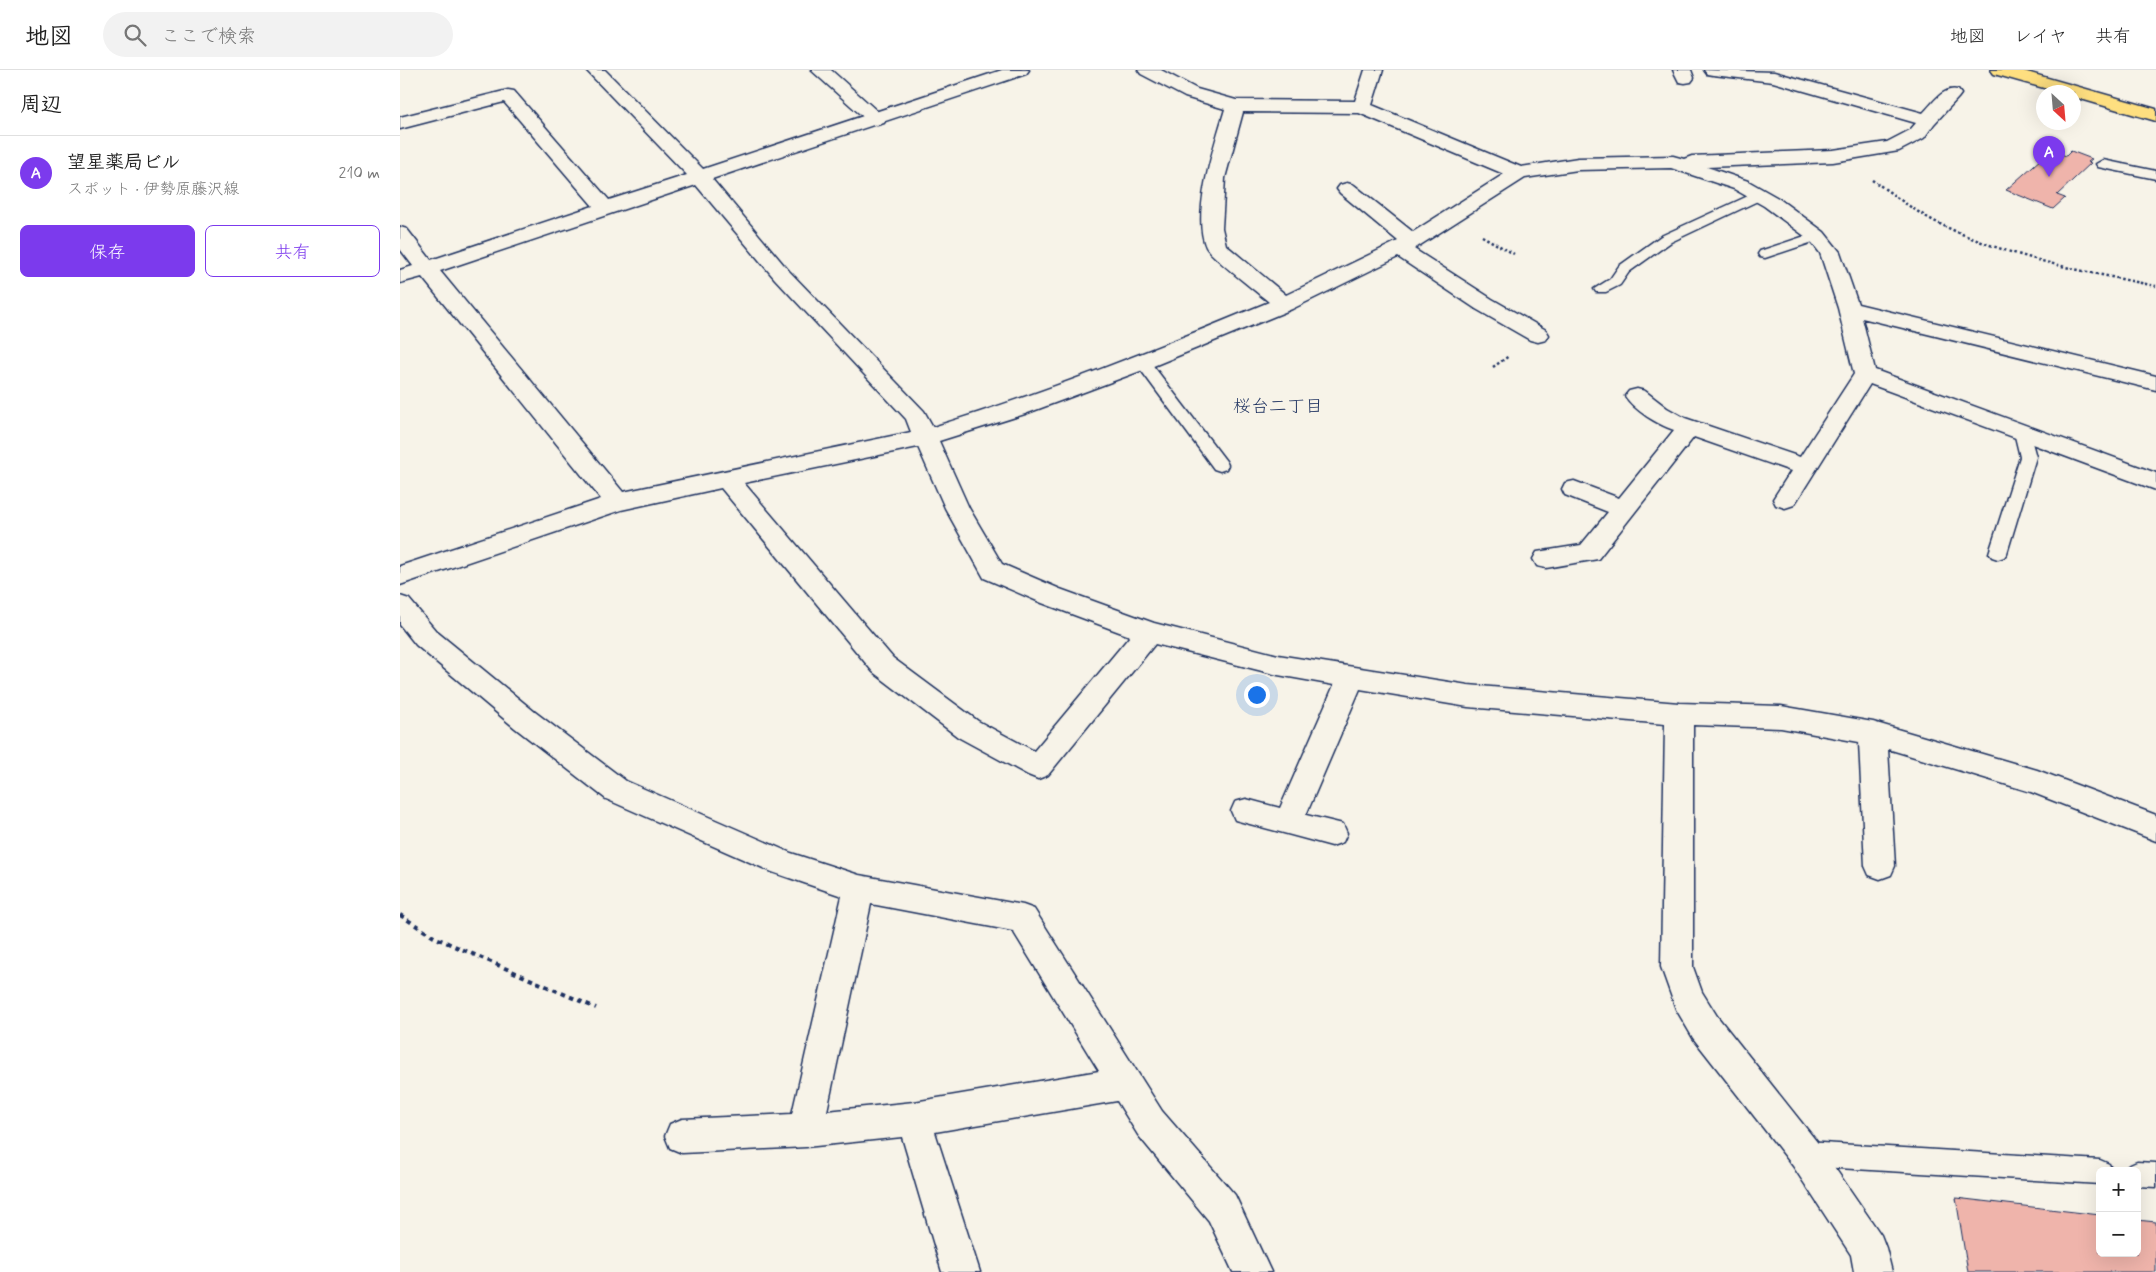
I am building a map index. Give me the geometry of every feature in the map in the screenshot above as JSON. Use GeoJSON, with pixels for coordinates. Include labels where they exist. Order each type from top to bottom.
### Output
{"type":"FeatureCollection","features":[{"type":"Feature","properties":{"kind":"main road"},"geometry":{"type":"LineString","coordinates":[[2000,70],[2156,114]]}},
{"type":"Feature","properties":{"kind":"street"},"geometry":{"type":"LineString","coordinates":[[595,70],[700,177],[782,275],[916,416],[957,508],[993,571],[1051,596],[1149,632],[1278,664],[1468,696],[1679,714],[1781,717],[1873,733],[2037,782],[2156,828]]}},
{"type":"Feature","properties":{"kind":"street"},"geometry":{"type":"LineString","coordinates":[[820,70],[877,118]]}},
{"type":"Feature","properties":{"kind":"street"},"geometry":{"type":"LineString","coordinates":[[400,277],[1020,70]]}},
{"type":"Feature","properties":{"kind":"street"},"geometry":{"type":"LineString","coordinates":[[1147,70],[1191,93],[1235,106],[1362,107],[1519,174]]}},
{"type":"Feature","properties":{"kind":"street"},"geometry":{"type":"LineString","coordinates":[[1362,107],[1374,70]]}},
{"type":"Feature","properties":{"kind":"street"},"geometry":{"type":"LineString","coordinates":[[1713,70],[1774,77],[1926,120]]}},
{"type":"Feature","properties":{"kind":"street"},"geometry":{"type":"LineString","coordinates":[[400,576],[617,502],[926,437],[1017,410],[1143,362],[1284,304],[1406,245],[1519,174],[1578,164],[1833,156],[1892,146],[1917,134],[1926,120],[1952,94]]}},
{"type":"Feature","properties":{"kind":"street"},"geometry":{"type":"LineString","coordinates":[[400,123],[508,96],[606,209]]}},
{"type":"Feature","properties":{"kind":"street"},"geometry":{"type":"LineString","coordinates":[[1235,106],[1216,178],[1212,228],[1216,247],[1284,304]]}},
{"type":"Feature","properties":{"kind":"street"},"geometry":{"type":"LineString","coordinates":[[1673,162],[1741,185],[1759,195],[1817,236],[1830,252],[1849,308],[1865,374],[1785,499]]}},
{"type":"Feature","properties":{"kind":"street"},"geometry":{"type":"LineString","coordinates":[[1347,190],[1406,245],[1484,304],[1538,335]]}},
{"type":"Feature","properties":{"kind":"street"},"geometry":{"type":"LineString","coordinates":[[400,233],[401,237],[617,502]]}},
{"type":"Feature","properties":{"kind":"street"},"geometry":{"type":"LineString","coordinates":[[1849,308],[2156,383]]}},
{"type":"Feature","properties":{"kind":"street"},"geometry":{"type":"LineString","coordinates":[[1865,374],[2156,482]]}},
{"type":"Feature","properties":{"kind":"street"},"geometry":{"type":"LineString","coordinates":[[1637,396],[1659,413],[1689,428],[1805,467]]}},
{"type":"Feature","properties":{"kind":"street"},"geometry":{"type":"LineString","coordinates":[[1546,559],[1589,553],[1689,428]]}},
{"type":"Feature","properties":{"kind":"street"},"geometry":{"type":"LineString","coordinates":[[727,479],[883,665],[968,729],[1038,767],[1149,632]]}},
{"type":"Feature","properties":{"kind":"street"},"geometry":{"type":"LineString","coordinates":[[1574,489],[1624,509]]}},
{"type":"Feature","properties":{"kind":"street"},"geometry":{"type":"LineString","coordinates":[[400,606],[426,638],[525,720],[616,790],[783,863],[859,888],[1023,919],[1150,1123],[1222,1208],[1252,1272]]}},
{"type":"Feature","properties":{"kind":"street"},"geometry":{"type":"LineString","coordinates":[[1288,823],[1351,677]]}},
{"type":"Feature","properties":{"kind":"street"},"geometry":{"type":"LineString","coordinates":[[1679,714],[1677,967],[1688,998],[1705,1028],[1805,1154],[1868,1248],[1873,1272]]}},
{"type":"Feature","properties":{"kind":"street"},"geometry":{"type":"LineString","coordinates":[[1873,733],[1880,866]]}},
{"type":"Feature","properties":{"kind":"street"},"geometry":{"type":"LineString","coordinates":[[1246,811],[1332,834]]}},
{"type":"Feature","properties":{"kind":"street"},"geometry":{"type":"LineString","coordinates":[[806,1130],[859,888]]}},
{"type":"Feature","properties":{"kind":"street"},"geometry":{"type":"LineString","coordinates":[[682,1136],[806,1130],[914,1119],[1125,1083]]}},
{"type":"Feature","properties":{"kind":"street"},"geometry":{"type":"LineString","coordinates":[[914,1119],[961,1272]]}},
{"type":"Feature","properties":{"kind":"lane"},"geometry":{"type":"LineString","coordinates":[[2103,164],[2156,175]]}},
{"type":"Feature","properties":{"kind":"lane"},"geometry":{"type":"LineString","coordinates":[[1600,289],[1615,282],[1624,269],[1666,240],[1759,195]]}},
{"type":"Feature","properties":{"kind":"lane"},"geometry":{"type":"LineString","coordinates":[[1765,254],[1817,236]]}},
{"type":"Feature","properties":{"kind":"lane"},"geometry":{"type":"LineString","coordinates":[[1143,362],[1220,465]]}},
{"type":"Feature","properties":{"kind":"lane"},"geometry":{"type":"LineString","coordinates":[[1998,552],[2028,457],[2022,432]]}},
{"type":"Feature","properties":{"kind":"lane"},"geometry":{"type":"LineString","coordinates":[[1805,1154],[2096,1172]]}},
{"type":"Feature","properties":{"kind":"lane"},"geometry":{"type":"LineString","coordinates":[[2141,1174],[2156,1176]]}},
{"type":"Feature","properties":{"kind":"path"},"geometry":{"type":"LineString","coordinates":[[1833,156],[1934,221],[1975,240],[2057,266],[2156,286]]}},
{"type":"Feature","properties":{"kind":"path"},"geometry":{"type":"LineString","coordinates":[[400,915],[434,937],[596,1008]]}},
{"type":"Feature","properties":{"kind":"building"},"geometry":{"type":"Polygon","coordinates":[[[2051,150],[2066,156],[2071,151],[2092,159],[2088,162],[2091,163],[2057,195],[2065,198],[2053,209],[2006,190],[2051,150]]]}},
{"type":"Feature","properties":{"kind":"building"},"geometry":{"type":"Polygon","coordinates":[[[1956,1198],[2096,1215],[2096,1257],[2141,1257],[2141,1220],[2156,1222],[2156,1272],[1968,1272],[1956,1198]]]}},
{"type":"Feature","properties":{"kind":"place","name":"望星薬局ビル"},"geometry":{"type":"Point","coordinates":[2049,177]}},
{"type":"Feature","properties":{"kind":"district","name":"桜台二丁目"},"geometry":{"type":"Point","coordinates":[1278,406]}}]}
